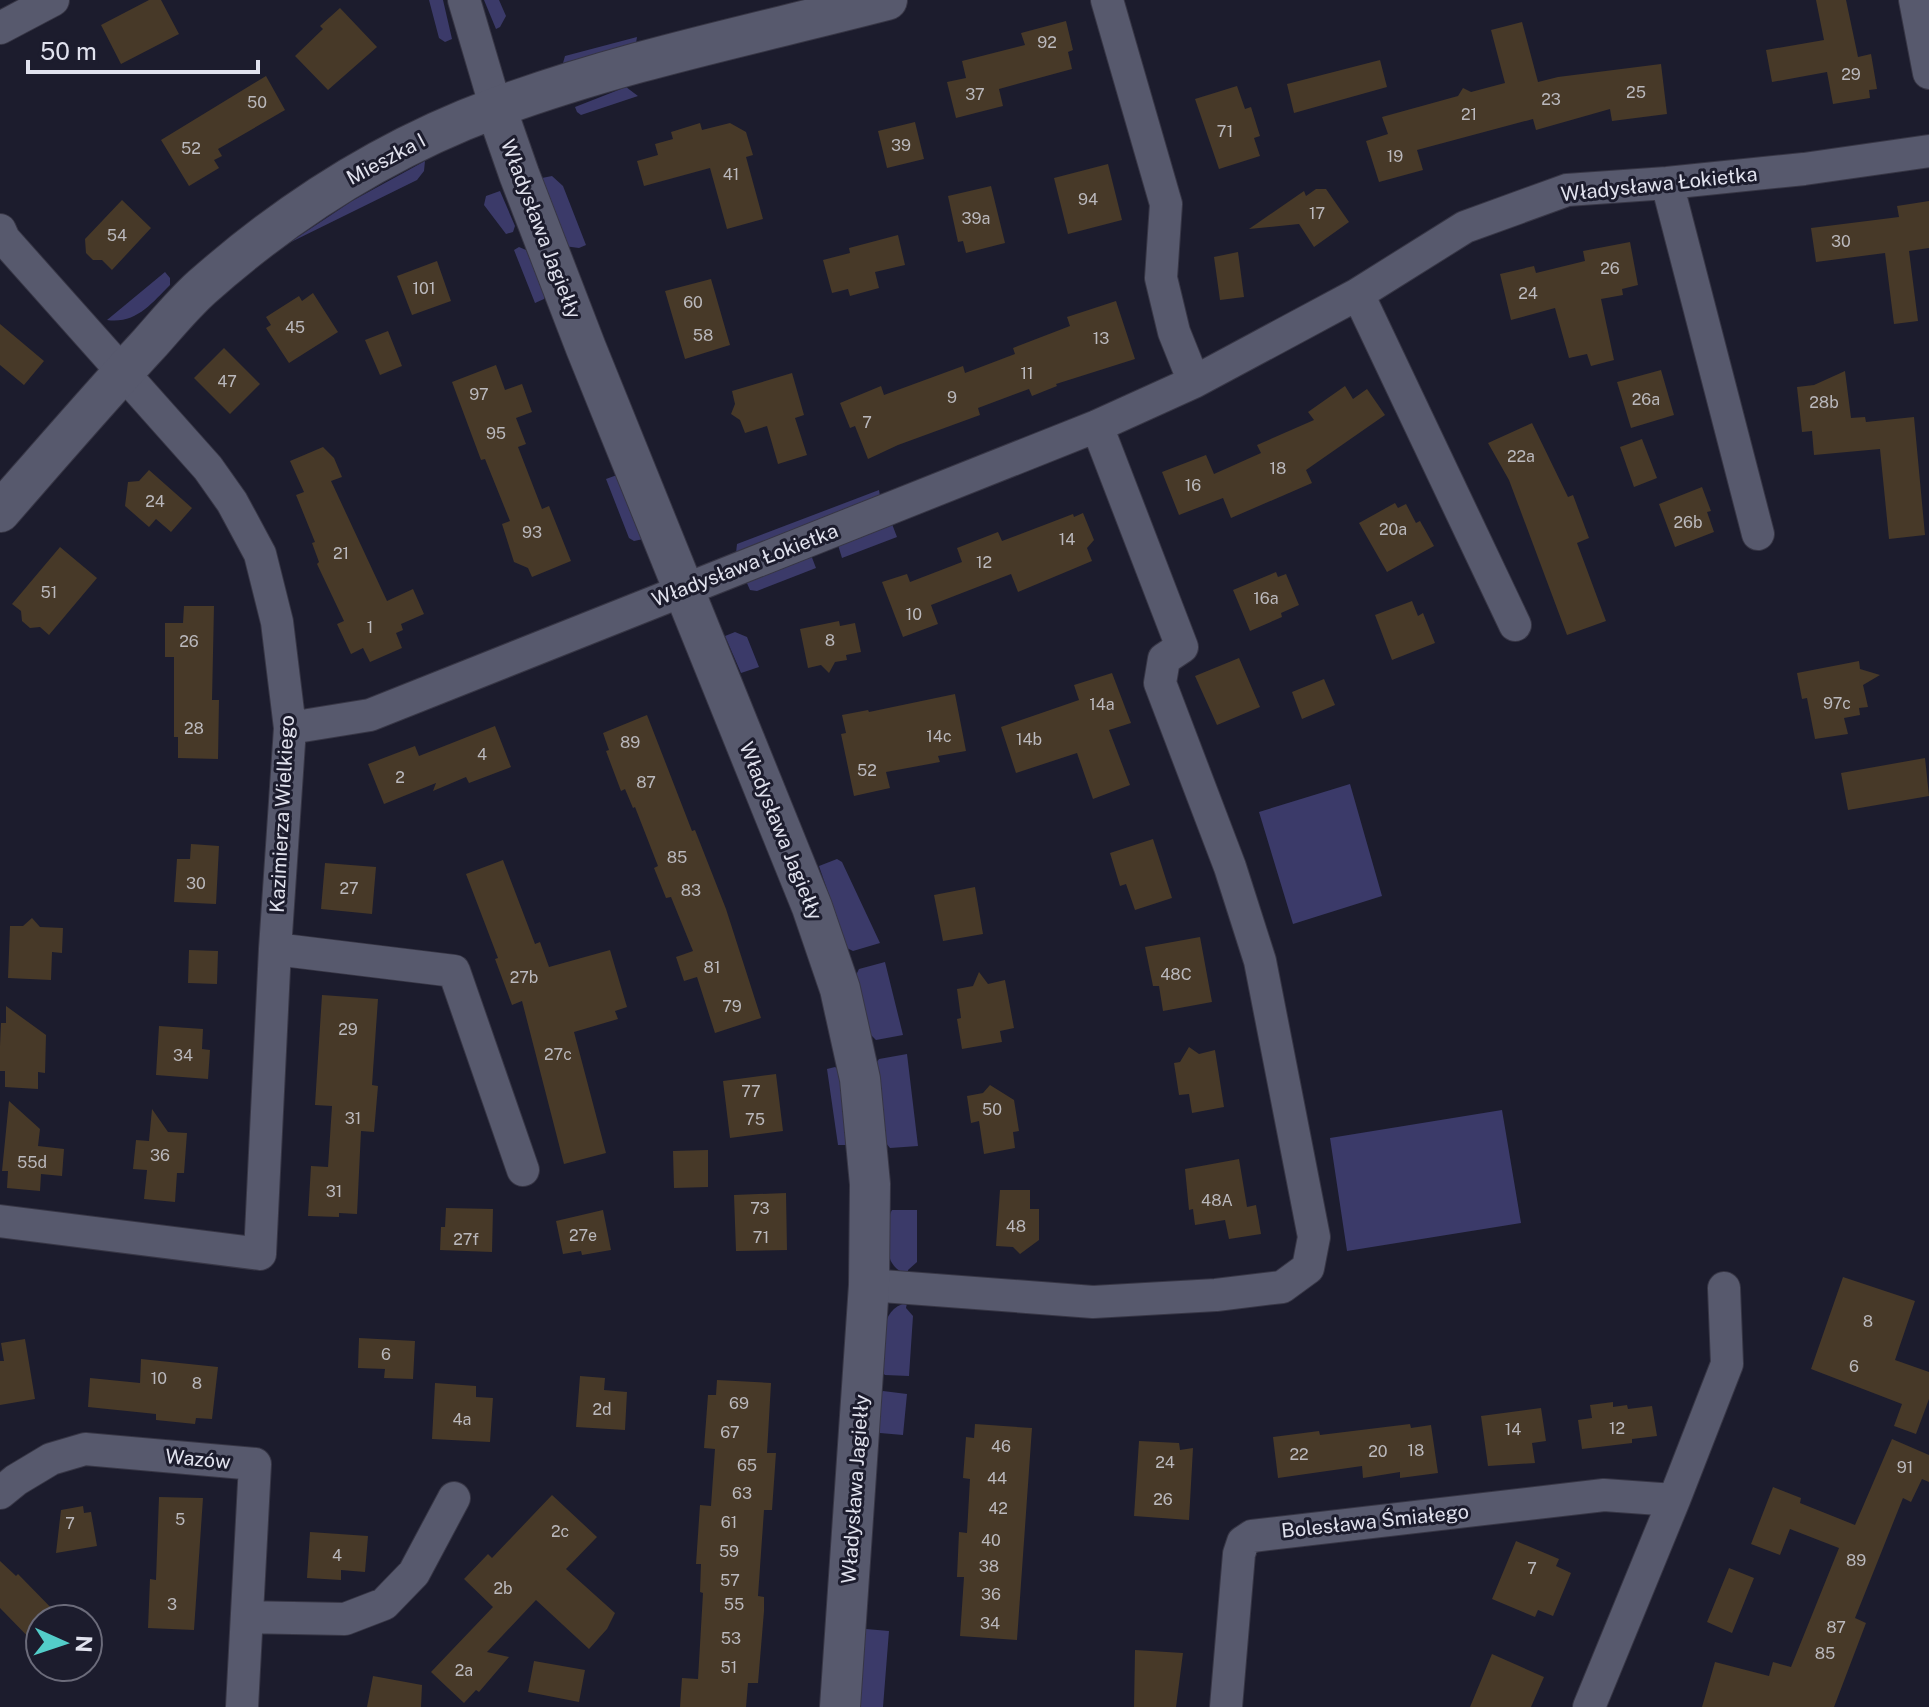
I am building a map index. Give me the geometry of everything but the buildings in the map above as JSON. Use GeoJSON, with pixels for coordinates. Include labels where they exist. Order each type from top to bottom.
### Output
{"type":"FeatureCollection","features":[{"type":"Feature","properties":{"kind":"street"},"geometry":{"type":"LineString","coordinates":[[0,28],[53,0]]}},
{"type":"Feature","properties":{"kind":"street","name":"Władysława Jagiełły"},"geometry":{"type":"LineString","coordinates":[[464,0],[496,108],[545,244],[812,907],[840,989],[860,1079],[869,1169],[869,1285],[840,1707]]}},
{"type":"Feature","properties":{"kind":"street","name":"Mieszka I"},"geometry":{"type":"LineString","coordinates":[[0,512],[200,288],[266,234],[355,174],[399,150],[496,108],[652,60],[887,0]]}},
{"type":"Feature","properties":{"kind":"street"},"geometry":{"type":"LineString","coordinates":[[1107,0],[1166,204],[1161,278],[1174,332],[1194,382]]}},
{"type":"Feature","properties":{"kind":"street"},"geometry":{"type":"LineString","coordinates":[[1915,0],[1929,73]]}},
{"type":"Feature","properties":{"kind":"street","name":"Władysława Łokietka"},"geometry":{"type":"LineString","coordinates":[[290,728],[370,715],[1097,426],[1194,382],[1358,294],[1465,227],[1567,190],[1804,169],[1929,151]]}},
{"type":"Feature","properties":{"kind":"street"},"geometry":{"type":"LineString","coordinates":[[1667,183],[1758,534]]}},
{"type":"Feature","properties":{"kind":"street","name":"Kazimierza Wielkiego"},"geometry":{"type":"LineString","coordinates":[[0,230],[4,239],[208,468],[232,502],[260,554],[277,622],[290,728],[260,1254],[0,1221]]}},
{"type":"Feature","properties":{"kind":"street"},"geometry":{"type":"LineString","coordinates":[[1358,294],[1515,625]]}},
{"type":"Feature","properties":{"kind":"street"},"geometry":{"type":"LineString","coordinates":[[869,1285],[1093,1302],[1216,1295],[1282,1287],[1308,1268],[1314,1237],[1260,961],[1230,867],[1160,683],[1164,659],[1182,647],[1097,426]]}},
{"type":"Feature","properties":{"kind":"street"},"geometry":{"type":"LineString","coordinates":[[275,949],[454,971],[523,1170]]}},
{"type":"Feature","properties":{"kind":"street"},"geometry":{"type":"LineString","coordinates":[[1589,1707],[1727,1364],[1724,1288]]}},
{"type":"Feature","properties":{"kind":"street","name":"Wazów"},"geometry":{"type":"LineString","coordinates":[[0,1493],[51,1459],[85,1449],[255,1464],[242,1707]]}},
{"type":"Feature","properties":{"kind":"street","name":"Bolesława Śmiałego"},"geometry":{"type":"LineString","coordinates":[[1226,1707],[1239,1554],[1243,1542],[1252,1536],[1604,1495],[1674,1500]]}},
{"type":"Feature","properties":{"kind":"street"},"geometry":{"type":"LineString","coordinates":[[247,1617],[345,1619],[384,1604],[414,1573],[454,1498]]}},
{"type":"Feature","properties":{"kind":"shaded area"},"geometry":{"type":"Polygon","coordinates":[[[429,0],[443,0],[452,39],[445,42],[439,38],[429,0]]]}},
{"type":"Feature","properties":{"kind":"shaded area"},"geometry":{"type":"Polygon","coordinates":[[[484,0],[499,0],[506,16],[496,29],[484,0]]]}},
{"type":"Feature","properties":{"kind":"shaded area"},"geometry":{"type":"Polygon","coordinates":[[[637,37],[636,43],[563,63],[565,56],[637,37]]]}},
{"type":"Feature","properties":{"kind":"shaded area"},"geometry":{"type":"Polygon","coordinates":[[[626,87],[638,96],[581,115],[577,112],[575,107],[626,87]]]}},
{"type":"Feature","properties":{"kind":"shaded area"},"geometry":{"type":"Polygon","coordinates":[[[425,161],[424,171],[417,180],[289,243],[352,201],[425,161]]]}},
{"type":"Feature","properties":{"kind":"shaded area"},"geometry":{"type":"Polygon","coordinates":[[[552,176],[563,186],[586,245],[579,248],[564,246],[542,178],[552,176]]]}},
{"type":"Feature","properties":{"kind":"shaded area"},"geometry":{"type":"Polygon","coordinates":[[[500,191],[515,226],[513,232],[506,234],[484,205],[486,196],[500,191]]]}},
{"type":"Feature","properties":{"kind":"shaded area"},"geometry":{"type":"Polygon","coordinates":[[[519,247],[526,250],[545,293],[544,299],[535,303],[514,250],[519,247]]]}},
{"type":"Feature","properties":{"kind":"shaded area"},"geometry":{"type":"Polygon","coordinates":[[[165,272],[170,278],[170,285],[149,305],[135,316],[107,320],[165,272]]]}},
{"type":"Feature","properties":{"kind":"shaded area"},"geometry":{"type":"Polygon","coordinates":[[[617,475],[648,538],[634,541],[629,538],[606,479],[617,475]]]}},
{"type":"Feature","properties":{"kind":"shaded area"},"geometry":{"type":"Polygon","coordinates":[[[879,490],[880,496],[736,553],[737,544],[879,490]]]}},
{"type":"Feature","properties":{"kind":"shaded area"},"geometry":{"type":"Polygon","coordinates":[[[892,524],[897,537],[842,558],[838,545],[892,524]]]}},
{"type":"Feature","properties":{"kind":"shaded area"},"geometry":{"type":"Polygon","coordinates":[[[811,555],[816,568],[757,591],[750,590],[746,581],[811,555]]]}},
{"type":"Feature","properties":{"kind":"shaded area"},"geometry":{"type":"Polygon","coordinates":[[[735,632],[747,637],[759,667],[741,673],[725,636],[735,632]]]}},
{"type":"Feature","properties":{"kind":"shaded area"},"geometry":{"type":"Polygon","coordinates":[[[1350,784],[1382,896],[1293,924],[1259,812],[1350,784]]]}},
{"type":"Feature","properties":{"kind":"shaded area"},"geometry":{"type":"Polygon","coordinates":[[[837,859],[842,862],[880,943],[853,951],[847,948],[819,866],[837,859]]]}},
{"type":"Feature","properties":{"kind":"shaded area"},"geometry":{"type":"Polygon","coordinates":[[[885,962],[903,1035],[876,1040],[870,1034],[856,975],[859,969],[885,962]]]}},
{"type":"Feature","properties":{"kind":"shaded area"},"geometry":{"type":"Polygon","coordinates":[[[907,1054],[918,1146],[890,1148],[885,1142],[875,1065],[879,1059],[907,1054]]]}},
{"type":"Feature","properties":{"kind":"shaded area"},"geometry":{"type":"Polygon","coordinates":[[[835,1067],[842,1071],[846,1145],[838,1145],[827,1069],[835,1067]]]}},
{"type":"Feature","properties":{"kind":"shaded area"},"geometry":{"type":"Polygon","coordinates":[[[1502,1110],[1521,1223],[1347,1251],[1330,1138],[1502,1110]]]}},
{"type":"Feature","properties":{"kind":"shaded area"},"geometry":{"type":"Polygon","coordinates":[[[892,1210],[917,1210],[917,1262],[908,1270],[908,1275],[894,1265],[888,1251],[887,1228],[892,1210]]]}},
{"type":"Feature","properties":{"kind":"shaded area"},"geometry":{"type":"Polygon","coordinates":[[[907,1303],[906,1308],[913,1316],[909,1376],[885,1375],[880,1370],[887,1320],[898,1306],[907,1303]]]}},
{"type":"Feature","properties":{"kind":"shaded area"},"geometry":{"type":"Polygon","coordinates":[[[883,1391],[907,1394],[903,1435],[880,1433],[876,1428],[879,1394],[883,1391]]]}},
{"type":"Feature","properties":{"kind":"shaded area"},"geometry":{"type":"Polygon","coordinates":[[[866,1629],[889,1631],[883,1707],[858,1707],[863,1632],[866,1629]]]}}]}
